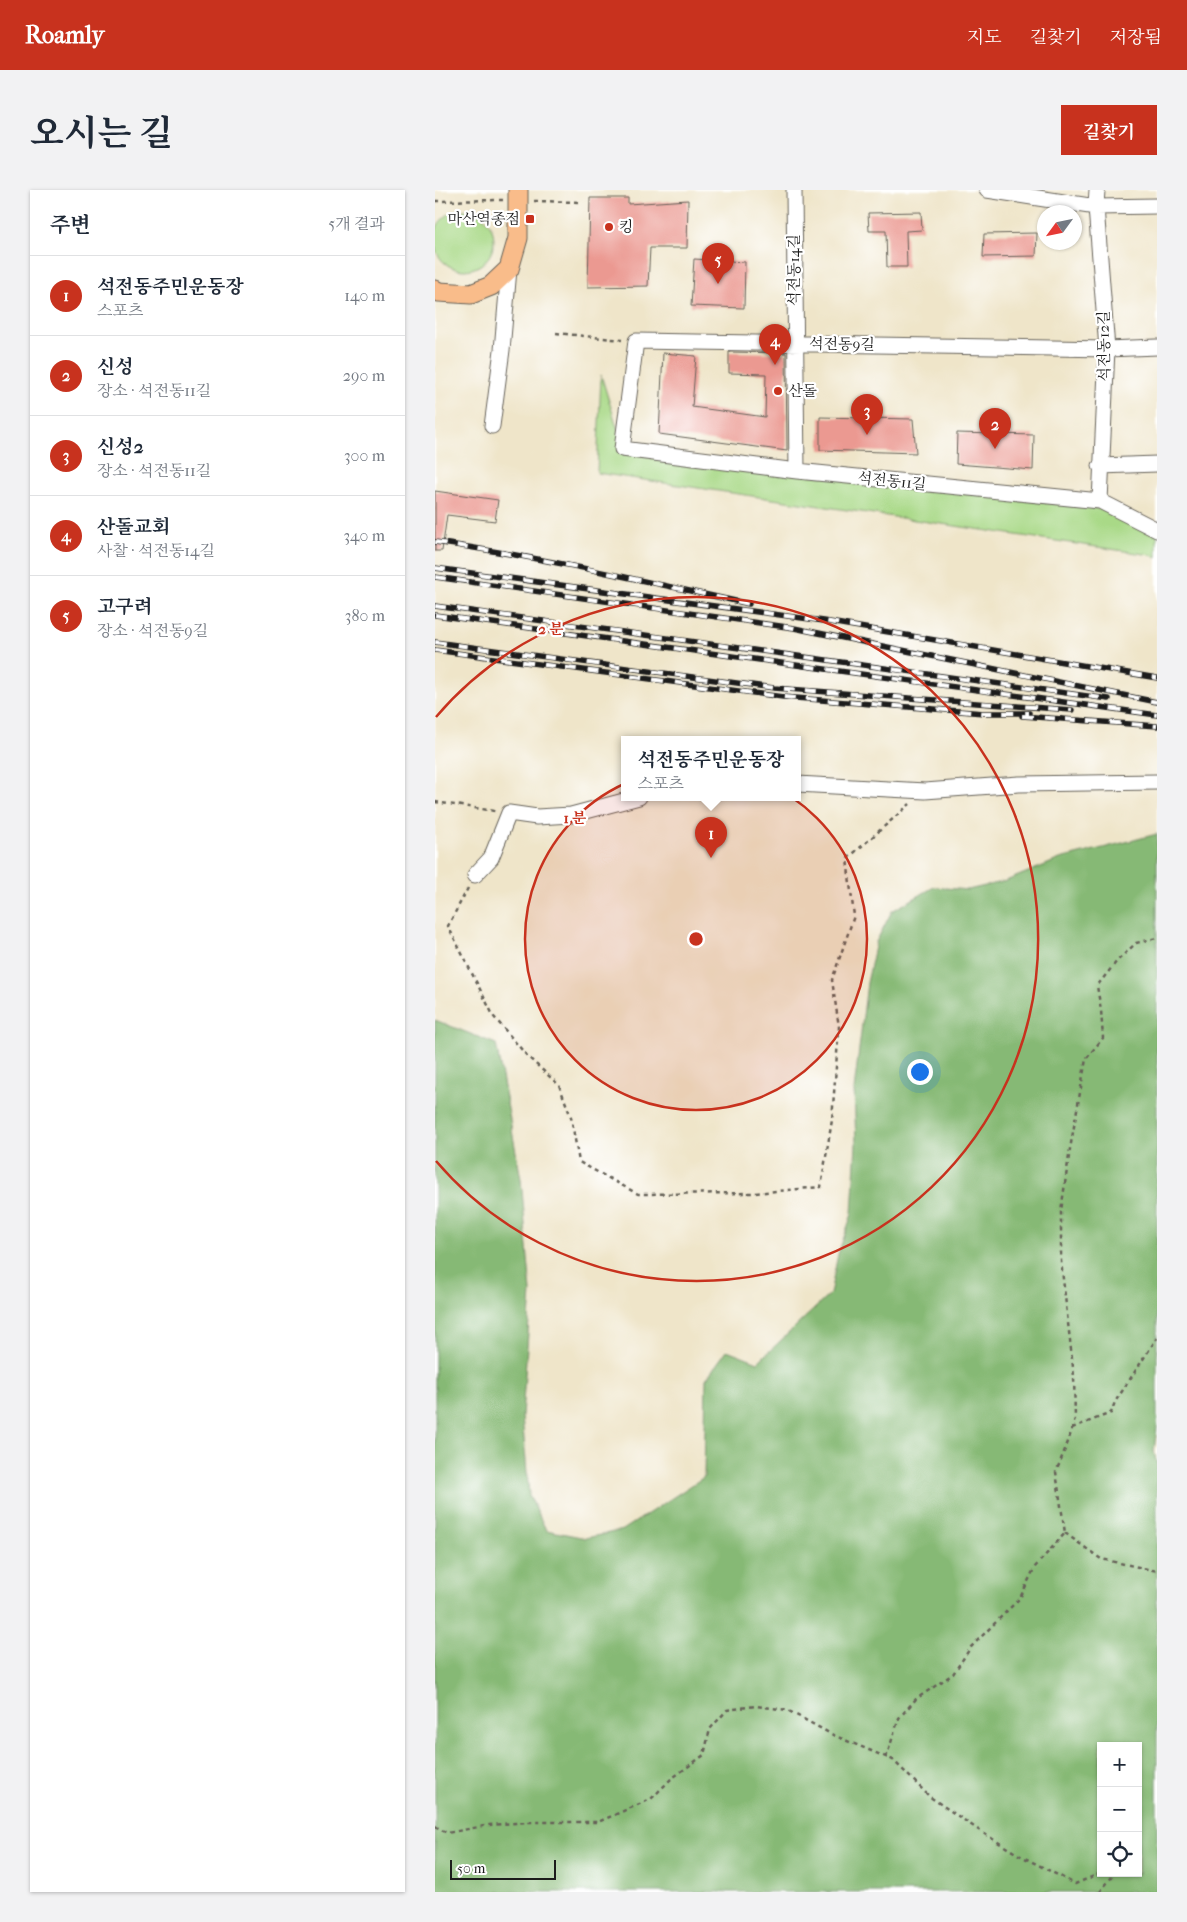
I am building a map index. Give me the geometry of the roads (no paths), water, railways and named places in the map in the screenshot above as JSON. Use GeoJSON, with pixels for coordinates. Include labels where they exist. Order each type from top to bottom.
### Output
{"type":"FeatureCollection","features":[{"type":"Feature","properties":{"kind":"main road"},"geometry":{"type":"LineString","coordinates":[[435,290],[439,292],[471,294],[491,286],[509,269],[519,238],[518,190]]}},
{"type":"Feature","properties":{"kind":"street","name":"석전동14길"},"geometry":{"type":"LineString","coordinates":[[794,190],[794,343],[797,471]]}},
{"type":"Feature","properties":{"kind":"street"},"geometry":{"type":"LineString","coordinates":[[987,190],[1096,207],[1157,206]]}},
{"type":"Feature","properties":{"kind":"street","name":"석전동12길"},"geometry":{"type":"LineString","coordinates":[[1097,190],[1096,207],[1107,349],[1100,466],[1100,501]]}},
{"type":"Feature","properties":{"kind":"street"},"geometry":{"type":"LineString","coordinates":[[492,426],[502,350],[509,269]]}},
{"type":"Feature","properties":{"kind":"street","name":"석전동9길"},"geometry":{"type":"LineString","coordinates":[[622,449],[636,341],[1107,349],[1157,347]]}},
{"type":"Feature","properties":{"kind":"street","name":"석전동11길"},"geometry":{"type":"LineString","coordinates":[[622,449],[797,471],[1100,501],[1157,530]]}},
{"type":"Feature","properties":{"kind":"street"},"geometry":{"type":"LineString","coordinates":[[1100,466],[1157,464]]}},
{"type":"Feature","properties":{"kind":"street"},"geometry":{"type":"LineString","coordinates":[[801,784],[925,791],[1019,784],[1157,782]]}},
{"type":"Feature","properties":{"kind":"street"},"geometry":{"type":"LineString","coordinates":[[475,875],[491,858],[509,812],[537,817],[571,815],[624,801]]}},
{"type":"Feature","properties":{"kind":"railway"},"geometry":{"type":"LineString","coordinates":[[435,542],[553,562],[749,604]]}},
{"type":"Feature","properties":{"kind":"railway"},"geometry":{"type":"LineString","coordinates":[[435,568],[824,621],[1157,678]]}},
{"type":"Feature","properties":{"kind":"railway"},"geometry":{"type":"LineString","coordinates":[[435,577],[794,628],[1157,702]]}},
{"type":"Feature","properties":{"kind":"railway"},"geometry":{"type":"LineString","coordinates":[[435,606],[1109,699]]}},
{"type":"Feature","properties":{"kind":"railway"},"geometry":{"type":"LineString","coordinates":[[435,615],[1157,715]]}},
{"type":"Feature","properties":{"kind":"railway"},"geometry":{"type":"LineString","coordinates":[[435,642],[774,688],[1072,710]]}},
{"type":"Feature","properties":{"kind":"railway"},"geometry":{"type":"LineString","coordinates":[[435,650],[783,697],[984,713],[1029,713]]}},
{"type":"Feature","properties":{"kind":"railway"},"geometry":{"type":"LineString","coordinates":[[1022,716],[1157,726]]}},
{"type":"Feature","properties":{"kind":"place","name":"마산역종점"},"geometry":{"type":"Point","coordinates":[530,219]}},
{"type":"Feature","properties":{"kind":"place","name":"킹"},"geometry":{"type":"Point","coordinates":[609,227]}},
{"type":"Feature","properties":{"kind":"place","name":"고구려"},"geometry":{"type":"Point","coordinates":[718,284]}},
{"type":"Feature","properties":{"kind":"place","name":"산돌교회"},"geometry":{"type":"Point","coordinates":[775,365]}},
{"type":"Feature","properties":{"kind":"place","name":"산돌"},"geometry":{"type":"Point","coordinates":[778,391]}},
{"type":"Feature","properties":{"kind":"place","name":"신성2"},"geometry":{"type":"Point","coordinates":[867,435]}},
{"type":"Feature","properties":{"kind":"place","name":"신성"},"geometry":{"type":"Point","coordinates":[995,449]}},
{"type":"Feature","properties":{"kind":"place","name":"석전동주민운동장"},"geometry":{"type":"Point","coordinates":[711,858]}}]}
